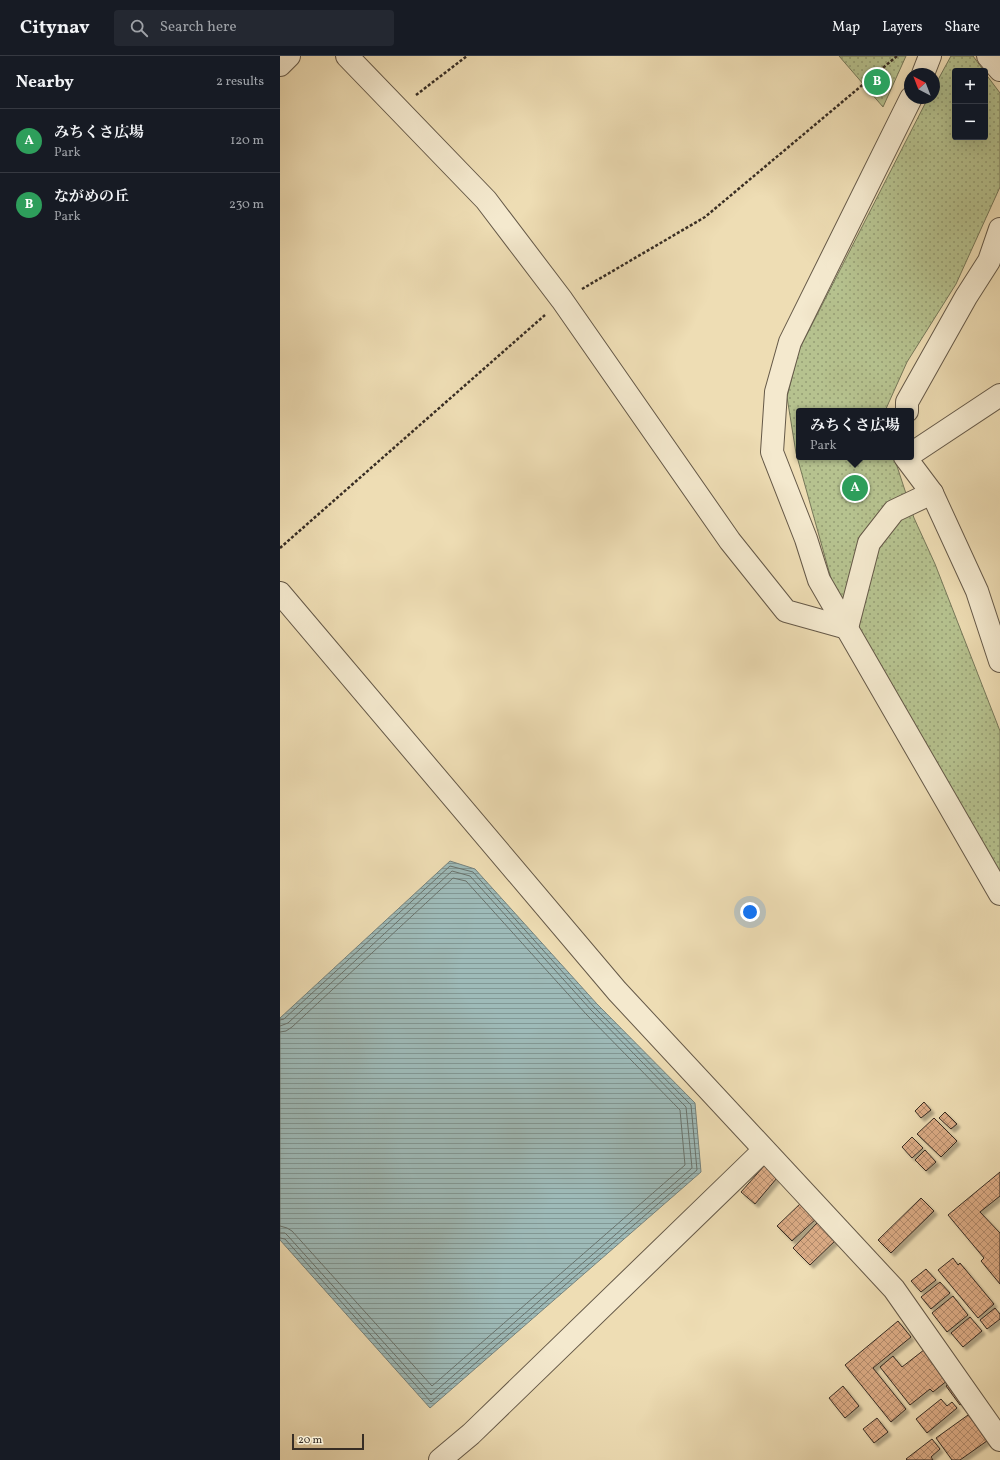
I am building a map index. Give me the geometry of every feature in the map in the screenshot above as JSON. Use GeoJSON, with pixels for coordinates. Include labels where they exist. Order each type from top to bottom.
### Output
{"type":"FeatureCollection","features":[{"type":"Feature","properties":{"kind":"street"},"geometry":{"type":"LineString","coordinates":[[280,65],[290,56]]}},
{"type":"Feature","properties":{"kind":"street"},"geometry":{"type":"LineString","coordinates":[[347,56],[486,200],[562,300],[730,541],[786,611],[847,628]]}},
{"type":"Feature","properties":{"kind":"street"},"geometry":{"type":"LineString","coordinates":[[925,68],[930,56]]}},
{"type":"Feature","properties":{"kind":"street"},"geometry":{"type":"LineString","coordinates":[[988,56],[1000,70]]}},
{"type":"Feature","properties":{"kind":"street"},"geometry":{"type":"LineString","coordinates":[[908,104],[790,342],[776,392],[772,452],[806,539],[819,580],[1000,894]]}},
{"type":"Feature","properties":{"kind":"street"},"geometry":{"type":"LineString","coordinates":[[907,408],[907,402],[966,297],[989,261],[1000,230]]}},
{"type":"Feature","properties":{"kind":"street"},"geometry":{"type":"LineString","coordinates":[[914,452],[1000,395]]}},
{"type":"Feature","properties":{"kind":"street"},"geometry":{"type":"LineString","coordinates":[[909,460],[932,493],[977,591],[1000,661]]}},
{"type":"Feature","properties":{"kind":"street"},"geometry":{"type":"LineString","coordinates":[[847,628],[869,543],[894,511],[932,493]]}},
{"type":"Feature","properties":{"kind":"street"},"geometry":{"type":"LineString","coordinates":[[280,593],[617,991],[894,1289],[1000,1440]]}},
{"type":"Feature","properties":{"kind":"street"},"geometry":{"type":"LineString","coordinates":[[440,1460],[471,1434],[764,1150]]}},
{"type":"Feature","properties":{"kind":"path"},"geometry":{"type":"LineString","coordinates":[[398,109],[467,56]]}},
{"type":"Feature","properties":{"kind":"green space"},"geometry":{"type":"Polygon","coordinates":[[[839,56],[906,56],[883,107],[839,56]]]}},
{"type":"Feature","properties":{"kind":"green space"},"geometry":{"type":"Polygon","coordinates":[[[951,56],[973,56],[982,68],[952,68],[952,140],[988,140],[988,77],[1000,93],[1000,187],[956,284],[907,362],[886,408],[796,408],[796,453],[787,397],[799,350],[925,104],[940,104],[940,76],[951,56]]]}},
{"type":"Feature","properties":{"kind":"green space"},"geometry":{"type":"Polygon","coordinates":[[[798,460],[895,460],[914,518],[935,564],[1000,731],[1000,876],[837,600],[798,460]]]}},
{"type":"Feature","properties":{"kind":"water"},"geometry":{"type":"Polygon","coordinates":[[[450,861],[475,869],[597,1004],[695,1103],[701,1172],[430,1408],[280,1240],[280,1018],[450,861]]]}},
{"type":"Feature","properties":{"kind":"building"},"geometry":{"type":"Polygon","coordinates":[[[924,1102],[931,1110],[921,1118],[915,1111],[924,1102]]]}},
{"type":"Feature","properties":{"kind":"building"},"geometry":{"type":"Polygon","coordinates":[[[945,1112],[957,1124],[951,1129],[939,1118],[945,1112]]]}},
{"type":"Feature","properties":{"kind":"building"},"geometry":{"type":"Polygon","coordinates":[[[934,1118],[957,1141],[941,1157],[917,1134],[934,1118]]]}},
{"type":"Feature","properties":{"kind":"building"},"geometry":{"type":"Polygon","coordinates":[[[912,1137],[923,1148],[912,1158],[902,1147],[912,1137]]]}},
{"type":"Feature","properties":{"kind":"building"},"geometry":{"type":"Polygon","coordinates":[[[925,1150],[936,1162],[926,1171],[915,1160],[925,1150]]]}},
{"type":"Feature","properties":{"kind":"building"},"geometry":{"type":"Polygon","coordinates":[[[764,1166],[777,1178],[755,1204],[741,1192],[764,1166]]]}},
{"type":"Feature","properties":{"kind":"building"},"geometry":{"type":"Polygon","coordinates":[[[1000,1172],[1000,1196],[980,1212],[1000,1233],[1000,1284],[981,1261],[984,1258],[948,1215],[1000,1172]]]}},
{"type":"Feature","properties":{"kind":"building"},"geometry":{"type":"Polygon","coordinates":[[[921,1198],[934,1211],[891,1253],[878,1240],[921,1198]]]}},
{"type":"Feature","properties":{"kind":"building"},"geometry":{"type":"Polygon","coordinates":[[[802,1202],[817,1218],[792,1241],[777,1226],[802,1202]]]}},
{"type":"Feature","properties":{"kind":"building"},"geometry":{"type":"Polygon","coordinates":[[[819,1221],[837,1239],[810,1265],[793,1248],[819,1221]]]}},
{"type":"Feature","properties":{"kind":"building"},"geometry":{"type":"Polygon","coordinates":[[[953,1258],[958,1265],[960,1263],[994,1304],[978,1318],[938,1270],[953,1258]]]}},
{"type":"Feature","properties":{"kind":"building"},"geometry":{"type":"Polygon","coordinates":[[[926,1269],[936,1280],[921,1292],[911,1281],[926,1269]]]}},
{"type":"Feature","properties":{"kind":"building"},"geometry":{"type":"Polygon","coordinates":[[[940,1282],[950,1293],[931,1309],[921,1297],[940,1282]]]}},
{"type":"Feature","properties":{"kind":"building"},"geometry":{"type":"Polygon","coordinates":[[[953,1296],[968,1315],[947,1332],[932,1313],[953,1296]]]}},
{"type":"Feature","properties":{"kind":"building"},"geometry":{"type":"Polygon","coordinates":[[[995,1308],[1000,1314],[1000,1319],[987,1329],[980,1320],[995,1308]]]}},
{"type":"Feature","properties":{"kind":"building"},"geometry":{"type":"Polygon","coordinates":[[[970,1317],[982,1331],[963,1347],[951,1333],[970,1317]]]}},
{"type":"Feature","properties":{"kind":"building"},"geometry":{"type":"Polygon","coordinates":[[[898,1321],[911,1337],[873,1368],[906,1409],[891,1422],[845,1365],[898,1321]]]}},
{"type":"Feature","properties":{"kind":"building"},"geometry":{"type":"Polygon","coordinates":[[[929,1346],[953,1376],[933,1392],[930,1389],[910,1405],[880,1367],[893,1356],[902,1367],[929,1346]]]}},
{"type":"Feature","properties":{"kind":"building"},"geometry":{"type":"Polygon","coordinates":[[[955,1380],[968,1399],[960,1405],[946,1386],[955,1380]]]}},
{"type":"Feature","properties":{"kind":"building"},"geometry":{"type":"Polygon","coordinates":[[[843,1386],[859,1406],[845,1418],[829,1398],[843,1386]]]}},
{"type":"Feature","properties":{"kind":"building"},"geometry":{"type":"Polygon","coordinates":[[[941,1399],[947,1406],[952,1402],[957,1408],[927,1433],[916,1419],[941,1399]]]}},
{"type":"Feature","properties":{"kind":"building"},"geometry":{"type":"Polygon","coordinates":[[[975,1410],[994,1436],[960,1460],[952,1460],[936,1438],[975,1410]]]}},
{"type":"Feature","properties":{"kind":"building"},"geometry":{"type":"Polygon","coordinates":[[[877,1418],[888,1432],[874,1443],[863,1429],[877,1418]]]}},
{"type":"Feature","properties":{"kind":"building"},"geometry":{"type":"Polygon","coordinates":[[[932,1439],[940,1449],[931,1457],[933,1460],[906,1459],[932,1439]]]}},
{"type":"Feature","properties":{"kind":"place","name":"ながめの丘"},"geometry":{"type":"Point","coordinates":[877,82]}},
{"type":"Feature","properties":{"kind":"place","name":"みちくさ広場"},"geometry":{"type":"Point","coordinates":[855,488]}}]}
